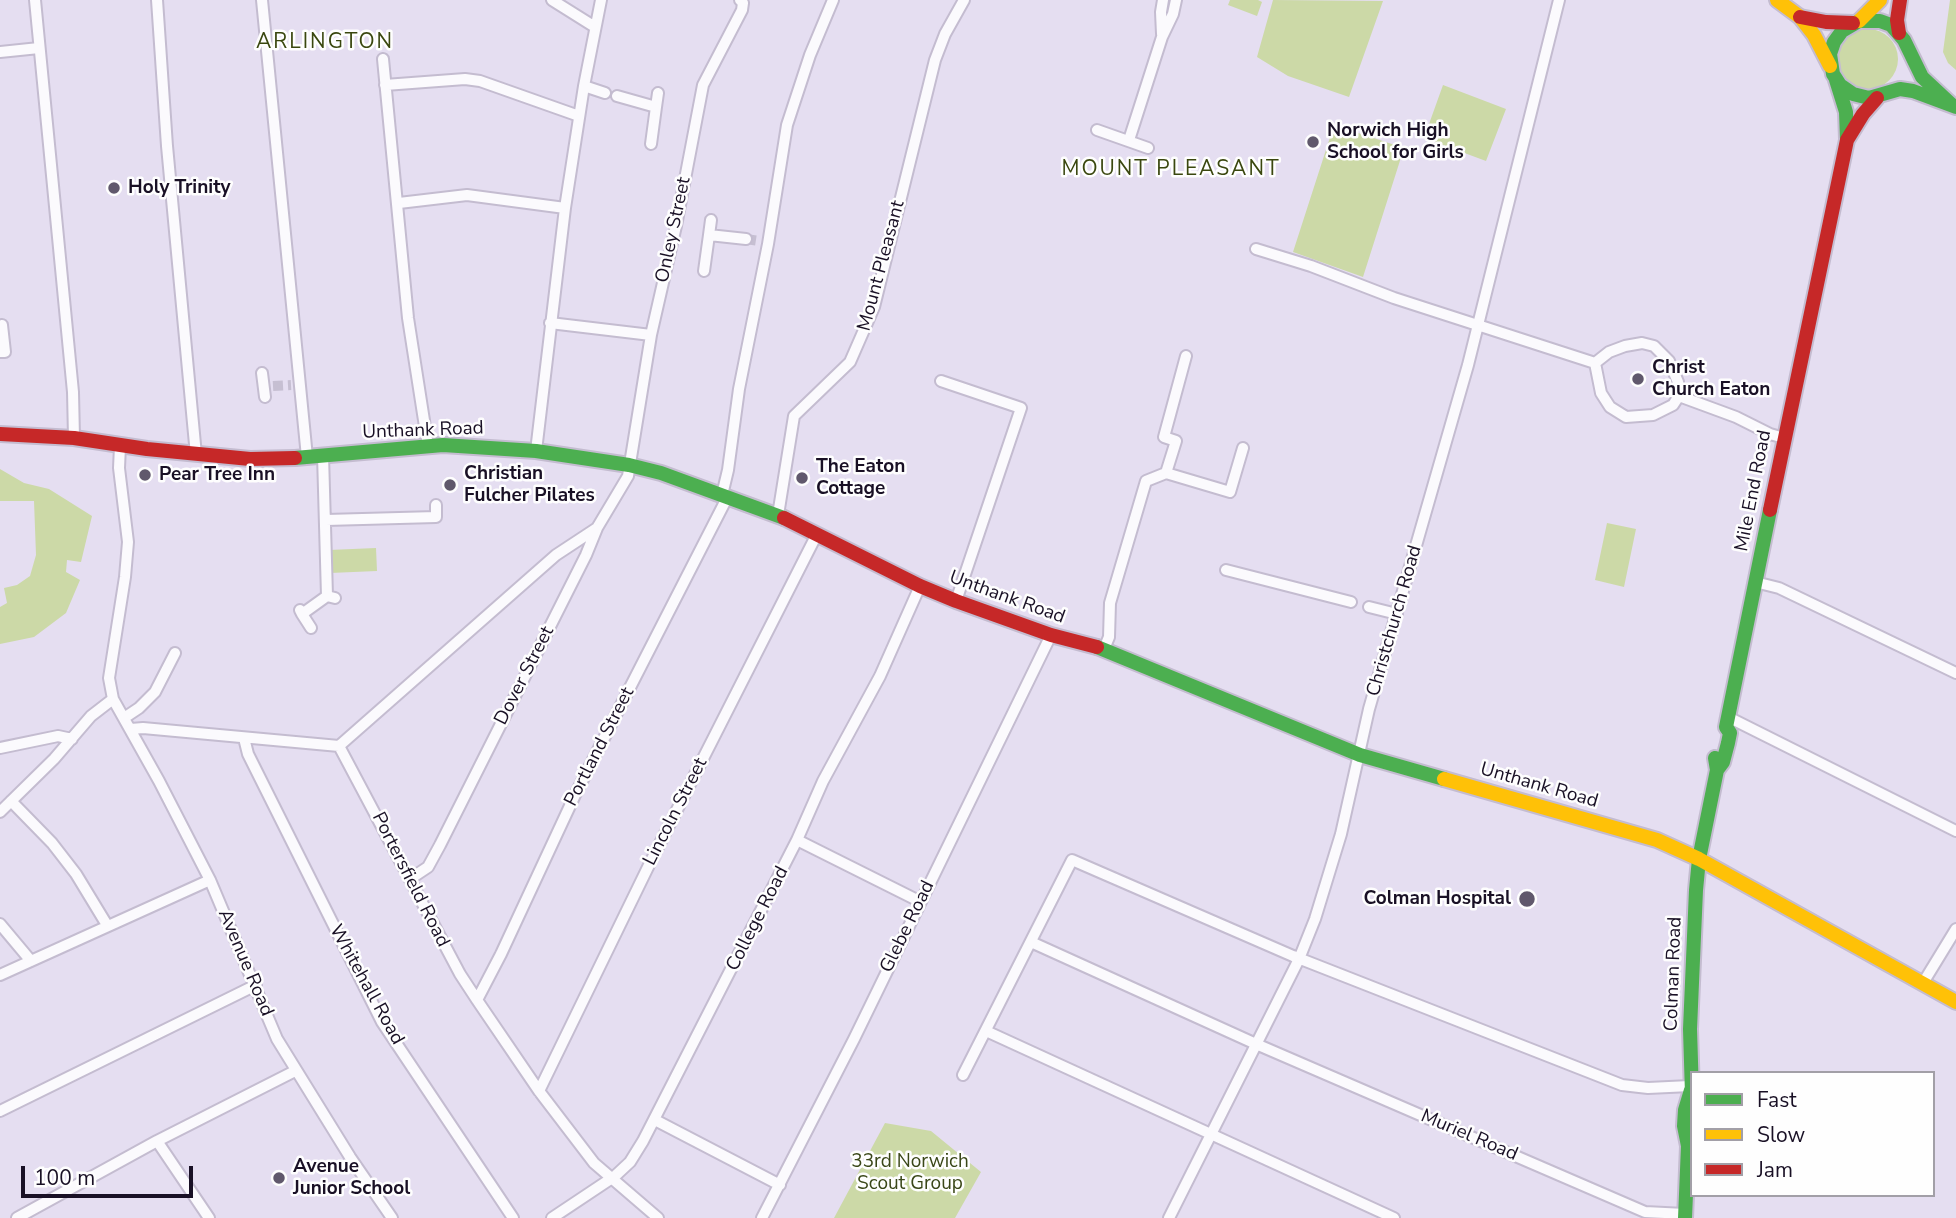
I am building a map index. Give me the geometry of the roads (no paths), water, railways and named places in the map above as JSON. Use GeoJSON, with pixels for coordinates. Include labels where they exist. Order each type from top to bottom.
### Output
{"type":"FeatureCollection","features":[{"type":"Feature","properties":{"kind":"main road"},"geometry":{"type":"LineString","coordinates":[[1777,0],[1800,17],[1826,22],[1881,21],[1899,33]]}},
{"type":"Feature","properties":{"kind":"main road"},"geometry":{"type":"LineString","coordinates":[[1880,0],[1842,31],[1834,42],[1830,54],[1833,73],[1853,94],[1868,98],[1900,89],[1954,106]]}},
{"type":"Feature","properties":{"kind":"main road"},"geometry":{"type":"LineString","coordinates":[[1900,0],[1896,20],[1908,53],[1922,77],[1954,106]]}},
{"type":"Feature","properties":{"kind":"main road","name":"Mile End Road"},"geometry":{"type":"LineString","coordinates":[[1699,859],[1717,771],[1715,761],[1718,744],[1727,722],[1847,140],[1846,112],[1833,73],[1814,35],[1800,17]]}},
{"type":"Feature","properties":{"kind":"main road"},"geometry":{"type":"LineString","coordinates":[[1883,95],[1905,75],[1908,53]]}},
{"type":"Feature","properties":{"kind":"main road","name":"Mile End Road"},"geometry":{"type":"LineString","coordinates":[[1847,140],[1863,114],[1883,95]]}},
{"type":"Feature","properties":{"kind":"main road","name":"Unthank Road"},"geometry":{"type":"LineString","coordinates":[[0,434],[74,438],[120,446],[250,459],[307,457],[428,446],[470,446],[536,451],[629,465],[778,515],[816,536],[956,601],[1051,635],[1104,649],[1360,755],[1657,840],[1699,859],[1956,1002]]}},
{"type":"Feature","properties":{"kind":"main road","name":"Colman Road"},"geometry":{"type":"LineString","coordinates":[[1691,1071],[1692,982],[1699,859]]}},
{"type":"Feature","properties":{"kind":"main road","name":"Colman Road"},"geometry":{"type":"LineString","coordinates":[[1685,1216],[1690,1142],[1684,1126],[1690,1093]]}},
{"type":"Feature","properties":{"kind":"street"},"geometry":{"type":"LineString","coordinates":[[35,0],[73,392],[74,438]]}},
{"type":"Feature","properties":{"kind":"street"},"geometry":{"type":"LineString","coordinates":[[157,0],[167,146],[196,455]]}},
{"type":"Feature","properties":{"kind":"street"},"geometry":{"type":"LineString","coordinates":[[262,0],[295,384],[307,457]]}},
{"type":"Feature","properties":{"kind":"street"},"geometry":{"type":"LineString","coordinates":[[552,0],[596,27]]}},
{"type":"Feature","properties":{"kind":"street"},"geometry":{"type":"LineString","coordinates":[[536,451],[565,208],[601,0]]}},
{"type":"Feature","properties":{"kind":"street","name":"Portland Street"},"geometry":{"type":"LineString","coordinates":[[477,1000],[572,802],[725,496],[763,242],[787,125],[810,55],[833,0]]}},
{"type":"Feature","properties":{"kind":"street","name":"Mount Pleasant"},"geometry":{"type":"LineString","coordinates":[[778,515],[794,416],[850,362],[874,307],[935,60],[945,34],[964,0]]}},
{"type":"Feature","properties":{"kind":"street"},"geometry":{"type":"LineString","coordinates":[[1162,37],[1161,12],[1164,0]]}},
{"type":"Feature","properties":{"kind":"street"},"geometry":{"type":"LineString","coordinates":[[1129,140],[1176,0]]}},
{"type":"Feature","properties":{"kind":"street","name":"Christchurch Road"},"geometry":{"type":"LineString","coordinates":[[1169,1218],[1299,959],[1315,919],[1341,834],[1369,709],[1442,462],[1559,0]]}},
{"type":"Feature","properties":{"kind":"street","name":"Onley Street"},"geometry":{"type":"LineString","coordinates":[[629,465],[652,335],[703,85],[742,10],[742,2]]}},
{"type":"Feature","properties":{"kind":"street"},"geometry":{"type":"LineString","coordinates":[[0,52],[39,48]]}},
{"type":"Feature","properties":{"kind":"street"},"geometry":{"type":"LineString","coordinates":[[383,59],[408,318],[428,446]]}},
{"type":"Feature","properties":{"kind":"street"},"geometry":{"type":"LineString","coordinates":[[385,85],[465,79],[480,81],[579,116]]}},
{"type":"Feature","properties":{"kind":"street"},"geometry":{"type":"LineString","coordinates":[[584,86],[656,107]]}},
{"type":"Feature","properties":{"kind":"street"},"geometry":{"type":"LineString","coordinates":[[651,144],[658,93]]}},
{"type":"Feature","properties":{"kind":"street"},"geometry":{"type":"LineString","coordinates":[[1097,130],[1148,148]]}},
{"type":"Feature","properties":{"kind":"street"},"geometry":{"type":"LineString","coordinates":[[399,203],[467,195],[565,208]]}},
{"type":"Feature","properties":{"kind":"street"},"geometry":{"type":"LineString","coordinates":[[704,271],[711,220]]}},
{"type":"Feature","properties":{"kind":"street"},"geometry":{"type":"LineString","coordinates":[[709,236],[746,239]]}},
{"type":"Feature","properties":{"kind":"street"},"geometry":{"type":"LineString","coordinates":[[1256,248],[1394,298],[1595,363]]}},
{"type":"Feature","properties":{"kind":"street"},"geometry":{"type":"LineString","coordinates":[[551,323],[652,335]]}},
{"type":"Feature","properties":{"kind":"street"},"geometry":{"type":"LineString","coordinates":[[0,352],[5,352],[2,326]]}},
{"type":"Feature","properties":{"kind":"street"},"geometry":{"type":"LineString","coordinates":[[1642,343],[1654,346],[1669,361],[1678,382],[1679,396],[1674,405],[1653,415],[1626,417],[1611,407],[1601,393],[1595,363],[1609,352],[1625,346],[1642,343]]}},
{"type":"Feature","properties":{"kind":"street"},"geometry":{"type":"LineString","coordinates":[[1166,473],[1176,440],[1164,436],[1186,356]]}},
{"type":"Feature","properties":{"kind":"street"},"geometry":{"type":"LineString","coordinates":[[262,373],[267,390]]}},
{"type":"Feature","properties":{"kind":"street"},"geometry":{"type":"LineString","coordinates":[[941,381],[1021,408],[956,601]]}},
{"type":"Feature","properties":{"kind":"street"},"geometry":{"type":"LineString","coordinates":[[1679,396],[1736,417],[1770,435],[1784,438]]}},
{"type":"Feature","properties":{"kind":"street"},"geometry":{"type":"LineString","coordinates":[[0,813],[100,707],[113,699],[109,678],[128,542],[119,468],[120,446]]}},
{"type":"Feature","properties":{"kind":"street"},"geometry":{"type":"LineString","coordinates":[[1104,649],[1110,637],[1110,603],[1146,481],[1166,473],[1230,492],[1243,448]]}},
{"type":"Feature","properties":{"kind":"street"},"geometry":{"type":"LineString","coordinates":[[311,628],[301,612],[331,597],[323,455]]}},
{"type":"Feature","properties":{"kind":"street","name":"Dover Street"},"geometry":{"type":"LineString","coordinates":[[410,879],[428,867],[440,845],[586,555],[597,528],[628,476],[629,465]]}},
{"type":"Feature","properties":{"kind":"street"},"geometry":{"type":"LineString","coordinates":[[326,520],[436,517],[436,505]]}},
{"type":"Feature","properties":{"kind":"street"},"geometry":{"type":"LineString","coordinates":[[131,729],[340,746],[556,555],[597,528]]}},
{"type":"Feature","properties":{"kind":"street","name":"Lincoln Street"},"geometry":{"type":"LineString","coordinates":[[539,1091],[650,863],[816,536]]}},
{"type":"Feature","properties":{"kind":"street"},"geometry":{"type":"LineString","coordinates":[[1226,570],[1351,602]]}},
{"type":"Feature","properties":{"kind":"street"},"geometry":{"type":"LineString","coordinates":[[1755,582],[1779,588],[1956,674]]}},
{"type":"Feature","properties":{"kind":"street","name":"College Road"},"geometry":{"type":"LineString","coordinates":[[552,1218],[611,1179],[630,1162],[655,1120],[797,840],[823,781],[880,676],[920,586]]}},
{"type":"Feature","properties":{"kind":"street"},"geometry":{"type":"LineString","coordinates":[[1369,607],[1397,614]]}},
{"type":"Feature","properties":{"kind":"street","name":"Glebe Road"},"geometry":{"type":"LineString","coordinates":[[762,1218],[854,1039],[1051,635]]}},
{"type":"Feature","properties":{"kind":"street"},"geometry":{"type":"LineString","coordinates":[[124,718],[155,692],[175,653]]}},
{"type":"Feature","properties":{"kind":"street","name":"Avenue Road"},"geometry":{"type":"LineString","coordinates":[[113,699],[210,880],[277,1039],[295,1071],[392,1218]]}},
{"type":"Feature","properties":{"kind":"street"},"geometry":{"type":"LineString","coordinates":[[1727,722],[1956,831]]}},
{"type":"Feature","properties":{"kind":"street"},"geometry":{"type":"LineString","coordinates":[[0,748],[58,736],[72,739]]}},
{"type":"Feature","properties":{"kind":"street","name":"Whitehall Road"},"geometry":{"type":"LineString","coordinates":[[244,738],[248,754],[382,1021],[513,1218]]}},
{"type":"Feature","properties":{"kind":"street","name":"Portersfield Road"},"geometry":{"type":"LineString","coordinates":[[340,746],[460,974],[477,1000],[572,1136],[611,1179],[658,1218]]}},
{"type":"Feature","properties":{"kind":"street"},"geometry":{"type":"LineString","coordinates":[[11,801],[52,843],[76,874],[107,925]]}},
{"type":"Feature","properties":{"kind":"street"},"geometry":{"type":"LineString","coordinates":[[797,840],[919,901]]}},
{"type":"Feature","properties":{"kind":"street"},"geometry":{"type":"LineString","coordinates":[[963,1076],[1072,860],[1299,959],[1622,1085],[1690,1090]]}},
{"type":"Feature","properties":{"kind":"street"},"geometry":{"type":"LineString","coordinates":[[0,975],[210,880]]}},
{"type":"Feature","properties":{"kind":"street"},"geometry":{"type":"LineString","coordinates":[[0,923],[31,961]]}},
{"type":"Feature","properties":{"kind":"street"},"geometry":{"type":"LineString","coordinates":[[1923,984],[1956,929]]}},
{"type":"Feature","properties":{"kind":"street","name":"Muriel Road"},"geometry":{"type":"LineString","coordinates":[[1031,942],[1256,1044],[1645,1213],[1685,1216]]}},
{"type":"Feature","properties":{"kind":"street"},"geometry":{"type":"LineString","coordinates":[[0,1111],[256,985]]}},
{"type":"Feature","properties":{"kind":"street"},"geometry":{"type":"LineString","coordinates":[[986,1031],[1394,1218]]}},
{"type":"Feature","properties":{"kind":"street"},"geometry":{"type":"LineString","coordinates":[[17,1218],[157,1141],[295,1071]]}},
{"type":"Feature","properties":{"kind":"street"},"geometry":{"type":"LineString","coordinates":[[655,1120],[780,1185]]}},
{"type":"Feature","properties":{"kind":"street"},"geometry":{"type":"LineString","coordinates":[[157,1141],[209,1218]]}},
{"type":"Feature","properties":{"kind":"tunnel"},"geometry":{"type":"LineString","coordinates":[[746,239],[759,241]]}},
{"type":"Feature","properties":{"kind":"tunnel"},"geometry":{"type":"LineString","coordinates":[[273,386],[291,385]]}},
{"type":"Feature","properties":{"kind":"place","name":"Norwich High School for Girls"},"geometry":{"type":"Point","coordinates":[1313,142]}},
{"type":"Feature","properties":{"kind":"place","name":"Holy Trinity"},"geometry":{"type":"Point","coordinates":[114,188]}},
{"type":"Feature","properties":{"kind":"place","name":"Christ Church Eaton"},"geometry":{"type":"Point","coordinates":[1638,379]}},
{"type":"Feature","properties":{"kind":"place","name":"Pear Tree Inn"},"geometry":{"type":"Point","coordinates":[145,475]}},
{"type":"Feature","properties":{"kind":"place","name":"The Eaton Cottage"},"geometry":{"type":"Point","coordinates":[802,478]}},
{"type":"Feature","properties":{"kind":"place","name":"Christian Fulcher Pilates"},"geometry":{"type":"Point","coordinates":[450,485]}},
{"type":"Feature","properties":{"kind":"place","name":"Colman Hospital"},"geometry":{"type":"Point","coordinates":[1527,899]}},
{"type":"Feature","properties":{"kind":"place","name":"Avenue Junior School"},"geometry":{"type":"Point","coordinates":[279,1178]}},
{"type":"Feature","properties":{"kind":"district","name":"ARLINGTON"},"geometry":{"type":"Point","coordinates":[325,43]}},
{"type":"Feature","properties":{"kind":"district","name":"MOUNT PLEASANT"},"geometry":{"type":"Point","coordinates":[1171,170]}},
{"type":"Feature","properties":{"kind":"park label","name":"33rd Norwich Scout Group"},"geometry":{"type":"Point","coordinates":[910,1173]}}]}
